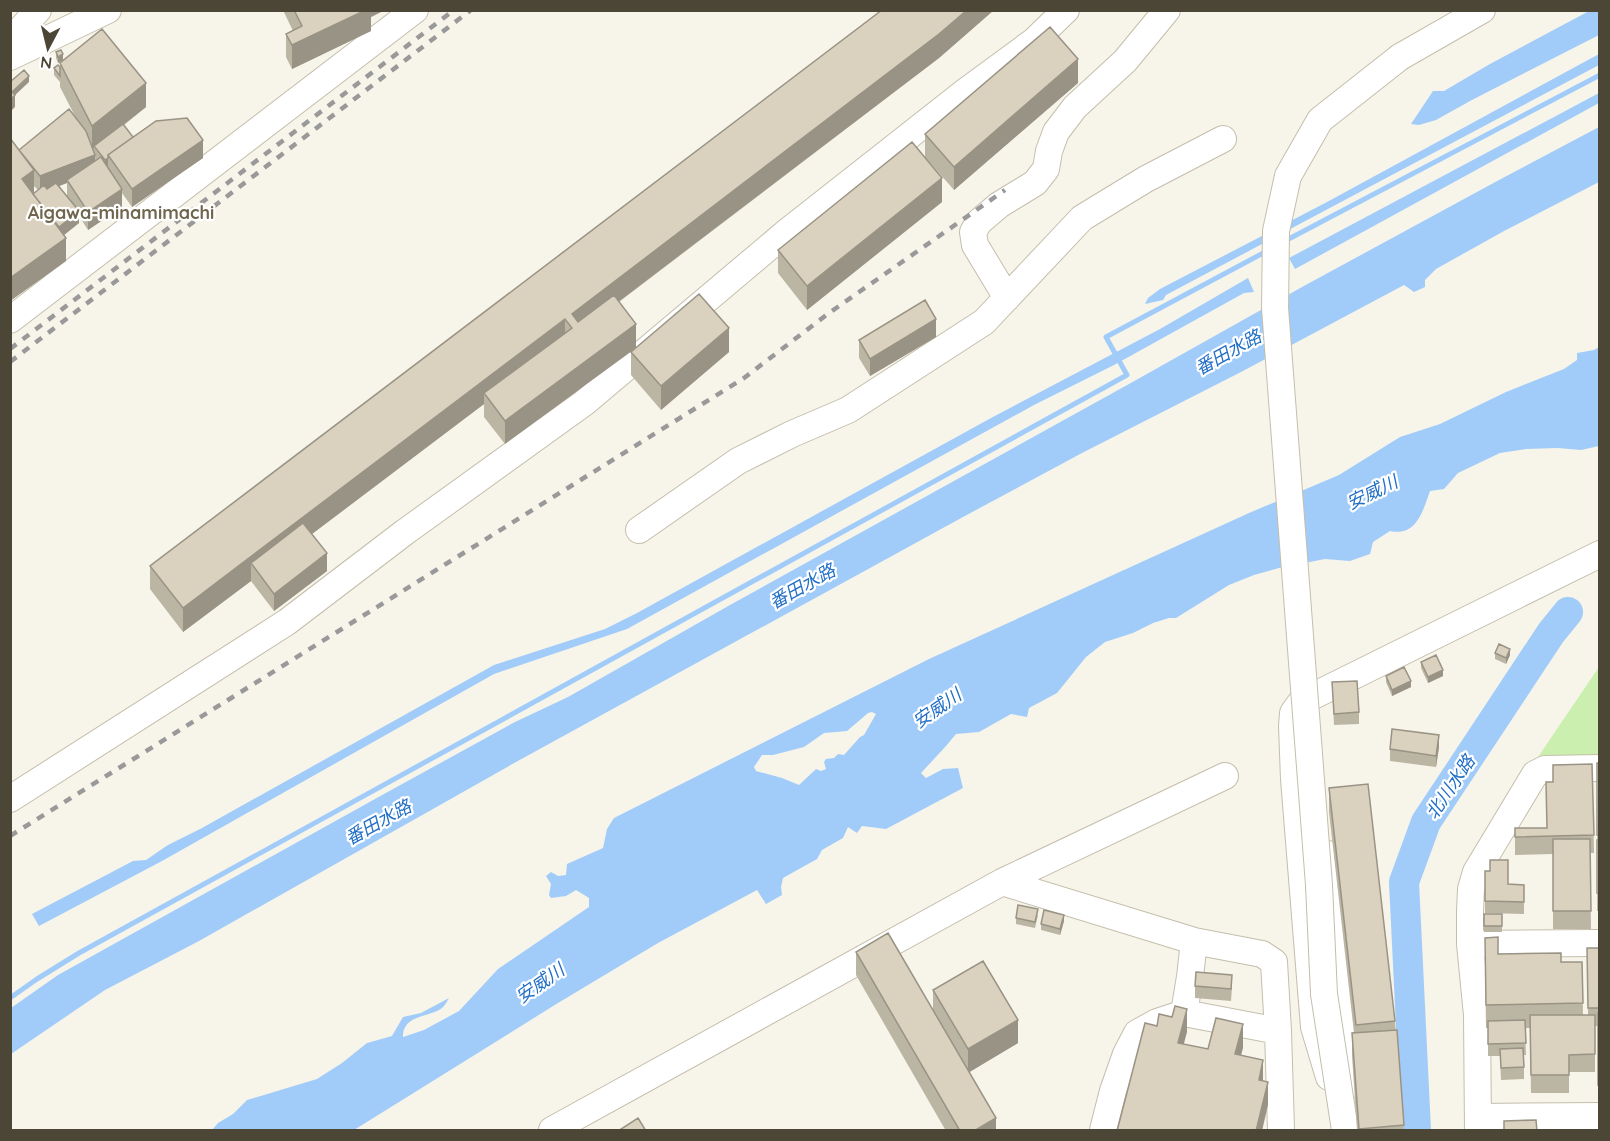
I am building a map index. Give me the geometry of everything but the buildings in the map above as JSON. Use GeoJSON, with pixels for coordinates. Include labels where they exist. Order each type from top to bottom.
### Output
{"type":"FeatureCollection","features":[{"type":"Feature","properties":{"kind":"street"},"geometry":{"type":"LineString","coordinates":[[38,10],[20,30],[20,52],[108,10]]}},
{"type":"Feature","properties":{"kind":"street"},"geometry":{"type":"LineString","coordinates":[[56,35],[79,10]]}},
{"type":"Feature","properties":{"kind":"street"},"geometry":{"type":"LineString","coordinates":[[10,320],[415,10]]}},
{"type":"Feature","properties":{"kind":"street"},"geometry":{"type":"LineString","coordinates":[[10,799],[287,622],[405,532],[584,403],[788,231],[966,91],[1034,41],[1066,10]]}},
{"type":"Feature","properties":{"kind":"street"},"geometry":{"type":"LineString","coordinates":[[1007,298],[975,245],[973,232],[979,222],[999,205],[1035,183],[1046,169],[1049,151],[1056,132],[1075,107],[1125,61],[1167,10]]}},
{"type":"Feature","properties":{"kind":"street"},"geometry":{"type":"LineString","coordinates":[[1345,1131],[1324,994],[1319,885],[1275,308],[1276,231],[1288,176],[1320,120],[1400,57],[1482,10]]}},
{"type":"Feature","properties":{"kind":"street"},"geometry":{"type":"LineString","coordinates":[[639,530],[738,461],[848,410],[984,322],[1082,218],[1146,179],[1223,139]]}},
{"type":"Feature","properties":{"kind":"street"},"geometry":{"type":"LineString","coordinates":[[1345,1131],[1346,1031],[1316,713],[1319,699],[1330,689],[1599,554]]}},
{"type":"Feature","properties":{"kind":"street"},"geometry":{"type":"LineString","coordinates":[[1599,768],[1545,769],[1535,774],[1476,872],[1471,889],[1470,944],[1477,1015],[1478,1124],[1599,1116]]}},
{"type":"Feature","properties":{"kind":"street"},"geometry":{"type":"LineString","coordinates":[[552,1131],[1002,882],[1225,776]]}},
{"type":"Feature","properties":{"kind":"street"},"geometry":{"type":"LineString","coordinates":[[1002,882],[1194,941],[1262,954],[1274,962],[1281,1131]]}},
{"type":"Feature","properties":{"kind":"street"},"geometry":{"type":"LineString","coordinates":[[1184,1013],[1194,941]]}},
{"type":"Feature","properties":{"kind":"street"},"geometry":{"type":"LineString","coordinates":[[1470,944],[1599,943]]}},
{"type":"Feature","properties":{"kind":"street"},"geometry":{"type":"LineString","coordinates":[[1103,1131],[1113,1091],[1126,1054],[1137,1033],[1157,1022],[1184,1013],[1278,1031]]}},
{"type":"Feature","properties":{"kind":"green space"},"geometry":{"type":"Polygon","coordinates":[[[1599,667],[1599,758],[1542,759],[1538,757],[1599,667]]]}},
{"type":"Feature","properties":{"kind":"water"},"geometry":{"type":"Polygon","coordinates":[[[1591,10],[1599,11],[1599,35],[1436,120],[1419,125],[1411,124],[1433,91],[1444,91],[1591,10]]]}},
{"type":"Feature","properties":{"kind":"water"},"geometry":{"type":"Polygon","coordinates":[[[1599,54],[1599,65],[1166,295],[1163,300],[1145,304],[1148,298],[1160,289],[1327,202],[1599,54]]]}},
{"type":"Feature","properties":{"kind":"water"},"geometry":{"type":"Polygon","coordinates":[[[1599,93],[1599,103],[1295,269],[1289,258],[1599,93]]]}},
{"type":"Feature","properties":{"kind":"water","name":"番田水路"},"geometry":{"type":"Polygon","coordinates":[[[1599,127],[1599,182],[1436,269],[1425,280],[1425,287],[1414,292],[1404,285],[963,517],[516,762],[199,941],[105,990],[11,1054],[11,1008],[58,975],[515,722],[568,697],[1302,287],[1599,127]]]}},
{"type":"Feature","properties":{"kind":"water"},"geometry":{"type":"Polygon","coordinates":[[[1248,278],[1254,292],[1244,293],[1114,365],[1034,405],[627,629],[494,674],[162,861],[39,926],[32,914],[133,861],[146,860],[168,845],[494,665],[605,629],[637,613],[991,418],[1160,329],[1248,278]]]}},
{"type":"Feature","properties":{"kind":"water","name":"安威川"},"geometry":{"type":"Polygon","coordinates":[[[1599,347],[1599,446],[1581,450],[1526,449],[1500,453],[1458,473],[1444,489],[1430,491],[1421,514],[1413,526],[1399,532],[1390,531],[1373,542],[1370,554],[1350,561],[1325,559],[1254,575],[1229,585],[1176,618],[1153,623],[1133,633],[1105,642],[1086,657],[1057,693],[1029,708],[1027,717],[1011,714],[979,732],[956,734],[921,773],[926,778],[943,769],[958,768],[963,788],[886,829],[862,826],[857,833],[848,827],[843,838],[822,850],[817,859],[783,878],[782,895],[766,904],[757,890],[658,943],[354,1130],[212,1130],[247,1100],[317,1079],[367,1043],[392,1036],[403,1017],[421,1013],[449,998],[438,1010],[408,1024],[404,1029],[403,1037],[424,1030],[459,1011],[498,969],[589,907],[589,898],[576,890],[566,896],[551,898],[549,895],[551,884],[546,876],[551,872],[558,876],[566,875],[567,864],[603,848],[607,829],[614,818],[929,659],[1249,513],[1339,475],[1400,437],[1440,424],[1506,392],[1564,369],[1577,360],[1577,353],[1599,347]],[[868,713],[847,731],[824,733],[804,747],[773,755],[762,755],[754,767],[756,771],[799,785],[816,769],[821,771],[826,769],[824,762],[826,759],[834,758],[838,754],[844,755],[864,735],[876,714],[868,713]]]}},
{"type":"Feature","properties":{"kind":"waterway"},"geometry":{"type":"LineString","coordinates":[[1283,242],[1600,75]]}},
{"type":"Feature","properties":{"kind":"waterway"},"geometry":{"type":"LineString","coordinates":[[10,998],[79,953],[1127,375],[1106,337],[1267,251]]}},
{"type":"Feature","properties":{"kind":"waterway","name":"北川水路"},"geometry":{"type":"LineString","coordinates":[[1416,1130],[1404,882],[1426,822],[1551,633],[1568,612]]}},
{"type":"Feature","properties":{"kind":"railway"},"geometry":{"type":"LineString","coordinates":[[10,349],[454,10]]}},
{"type":"Feature","properties":{"kind":"railway"},"geometry":{"type":"LineString","coordinates":[[10,362],[471,10]]}},
{"type":"Feature","properties":{"kind":"railway"},"geometry":{"type":"LineString","coordinates":[[10,836],[744,378],[829,313],[1005,190]]}},
{"type":"Feature","properties":{"kind":"district","name":"Aigawa-minamimachi"},"geometry":{"type":"Point","coordinates":[121,212]}}]}
